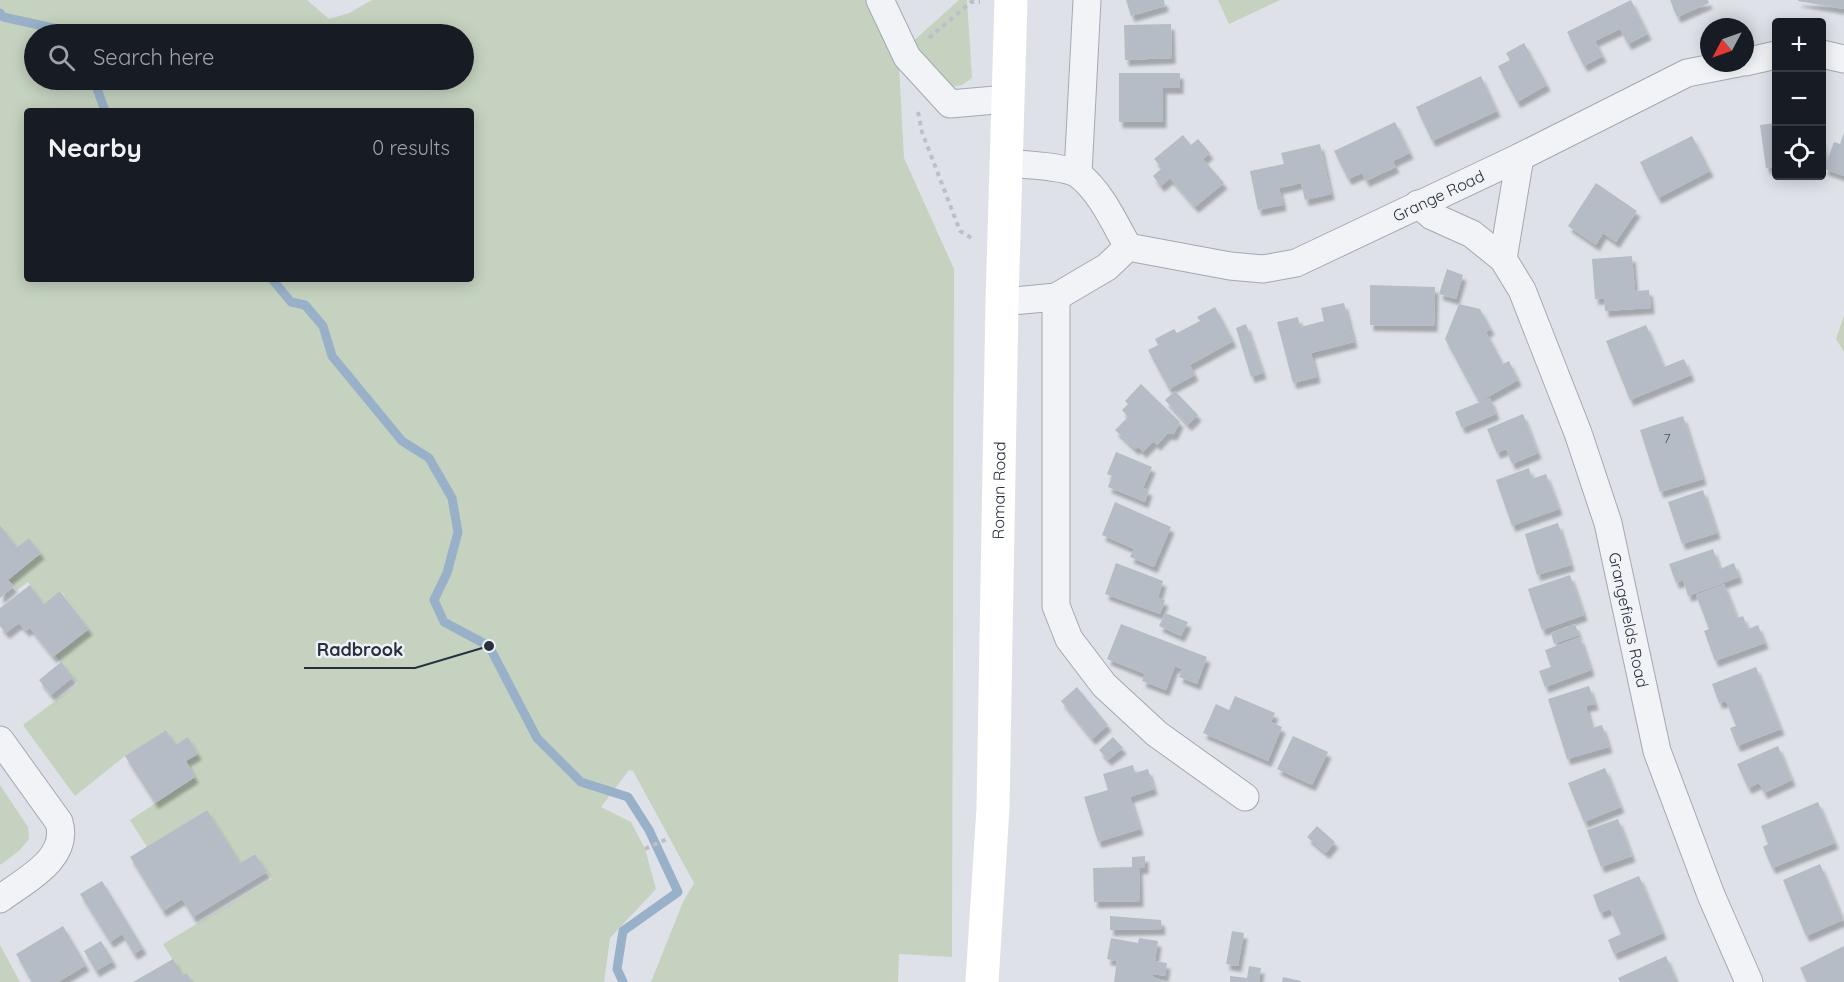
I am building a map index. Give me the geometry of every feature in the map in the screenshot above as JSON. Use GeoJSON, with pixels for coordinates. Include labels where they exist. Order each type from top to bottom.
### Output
{"type":"FeatureCollection","features":[{"type":"Feature","properties":{"kind":"main road","name":"Roman Road"},"geometry":{"type":"LineString","coordinates":[[982,982],[993,808],[1002,302],[1011,0]]}},
{"type":"Feature","properties":{"kind":"street"},"geometry":{"type":"LineString","coordinates":[[880,0],[907,57],[950,104],[1007,99]]}},
{"type":"Feature","properties":{"kind":"street"},"geometry":{"type":"LineString","coordinates":[[1078,173],[1087,0]]}},
{"type":"Feature","properties":{"kind":"street"},"geometry":{"type":"LineString","coordinates":[[1826,55],[1844,59]]}},
{"type":"Feature","properties":{"kind":"street"},"geometry":{"type":"LineString","coordinates":[[1754,60],[1772,56]]}},
{"type":"Feature","properties":{"kind":"street","name":"Grange Road"},"geometry":{"type":"LineString","coordinates":[[1128,247],[1230,266],[1263,269],[1296,262],[1520,157],[1687,73],[1700,70]]}},
{"type":"Feature","properties":{"kind":"street"},"geometry":{"type":"LineString","coordinates":[[1503,260],[1520,157]]}},
{"type":"Feature","properties":{"kind":"street"},"geometry":{"type":"LineString","coordinates":[[1002,302],[1056,297],[1107,267],[1128,247],[1106,208],[1078,173],[1033,164],[1006,163]]}},
{"type":"Feature","properties":{"kind":"street","name":"Grangefields Road"},"geometry":{"type":"LineString","coordinates":[[1418,204],[1432,216],[1472,234],[1503,260],[1522,290],[1578,433],[1605,512],[1658,751],[1711,895],[1749,982]]}},
{"type":"Feature","properties":{"kind":"street"},"geometry":{"type":"LineString","coordinates":[[1056,297],[1056,606],[1060,617],[1069,639],[1104,685],[1157,734],[1245,797]]}},
{"type":"Feature","properties":{"kind":"street"},"geometry":{"type":"LineString","coordinates":[[0,740],[59,822],[63,835],[59,848],[45,866],[0,899]]}},
{"type":"Feature","properties":{"kind":"path"},"geometry":{"type":"LineString","coordinates":[[645,849],[667,839]]}},
{"type":"Feature","properties":{"kind":"green space"},"geometry":{"type":"Polygon","coordinates":[[[0,0],[307,0],[329,19],[349,13],[372,0],[874,0],[899,66],[904,158],[954,269],[952,957],[899,954],[898,982],[651,982],[683,902],[694,883],[633,771],[629,770],[601,807],[631,822],[645,849],[656,889],[610,938],[604,982],[192,982],[187,973],[182,975],[163,944],[272,879],[255,854],[240,863],[207,810],[147,847],[130,820],[195,777],[186,761],[198,753],[188,738],[176,745],[166,730],[125,756],[75,796],[23,725],[78,684],[55,655],[89,629],[61,591],[44,604],[28,582],[17,590],[8,580],[41,553],[29,538],[17,547],[0,525],[0,0]]]}},
{"type":"Feature","properties":{"kind":"green space"},"geometry":{"type":"Polygon","coordinates":[[[959,0],[967,0],[972,78],[962,85],[947,88],[911,43],[959,0]]]}},
{"type":"Feature","properties":{"kind":"green space"},"geometry":{"type":"Polygon","coordinates":[[[1218,0],[1280,0],[1229,24],[1218,0]]]}},
{"type":"Feature","properties":{"kind":"green space"},"geometry":{"type":"Polygon","coordinates":[[[1844,316],[1844,352],[1836,339],[1844,316]]]}},
{"type":"Feature","properties":{"kind":"green space"},"geometry":{"type":"Polygon","coordinates":[[[0,785],[28,827],[29,839],[19,851],[0,865],[0,785]]]}},
{"type":"Feature","properties":{"kind":"green space"},"geometry":{"type":"Polygon","coordinates":[[[0,945],[20,982],[0,982],[0,945]]]}},
{"type":"Feature","properties":{"kind":"building"},"geometry":{"type":"Polygon","coordinates":[[[1126,0],[1164,0],[1165,6],[1131,16],[1126,0]]]}},
{"type":"Feature","properties":{"kind":"building"},"geometry":{"type":"Polygon","coordinates":[[[1631,0],[1648,34],[1628,44],[1620,29],[1595,41],[1603,56],[1584,66],[1567,32],[1631,0]]]}},
{"type":"Feature","properties":{"kind":"building"},"geometry":{"type":"Polygon","coordinates":[[[1670,0],[1708,0],[1709,3],[1677,17],[1670,0]]]}},
{"type":"Feature","properties":{"kind":"building"},"geometry":{"type":"Polygon","coordinates":[[[1844,0],[1844,9],[1798,1],[1844,0]]]}},
{"type":"Feature","properties":{"kind":"building"},"geometry":{"type":"Polygon","coordinates":[[[1171,24],[1172,58],[1125,60],[1124,25],[1171,24]]]}},
{"type":"Feature","properties":{"kind":"building"},"geometry":{"type":"Polygon","coordinates":[[[1524,43],[1547,85],[1517,102],[1498,66],[1510,60],[1506,53],[1524,43]]]}},
{"type":"Feature","properties":{"kind":"building"},"geometry":{"type":"Polygon","coordinates":[[[1119,73],[1180,73],[1180,88],[1163,88],[1163,122],[1119,122],[1119,73]]]}},
{"type":"Feature","properties":{"kind":"building"},"geometry":{"type":"Polygon","coordinates":[[[1481,76],[1497,111],[1432,141],[1416,107],[1481,76]]]}},
{"type":"Feature","properties":{"kind":"building"},"geometry":{"type":"Polygon","coordinates":[[[1395,122],[1410,153],[1393,161],[1396,167],[1366,181],[1362,173],[1348,179],[1334,151],[1395,122]]]}},
{"type":"Feature","properties":{"kind":"building"},"geometry":{"type":"Polygon","coordinates":[[[1772,124],[1772,167],[1766,168],[1760,125],[1772,124]]]}},
{"type":"Feature","properties":{"kind":"building"},"geometry":{"type":"Polygon","coordinates":[[[1844,133],[1844,176],[1826,170],[1834,142],[1840,144],[1844,133]]]}},
{"type":"Feature","properties":{"kind":"building"},"geometry":{"type":"Polygon","coordinates":[[[1183,135],[1191,145],[1198,139],[1210,153],[1203,159],[1224,183],[1195,207],[1170,178],[1161,186],[1153,176],[1162,168],[1154,159],[1183,135]]]}},
{"type":"Feature","properties":{"kind":"building"},"geometry":{"type":"Polygon","coordinates":[[[1692,136],[1710,171],[1658,198],[1640,162],[1692,136]]]}},
{"type":"Feature","properties":{"kind":"building"},"geometry":{"type":"Polygon","coordinates":[[[1320,144],[1331,194],[1305,200],[1301,183],[1279,188],[1283,205],[1258,210],[1250,171],[1284,164],[1281,153],[1320,144]]]}},
{"type":"Feature","properties":{"kind":"building"},"geometry":{"type":"Polygon","coordinates":[[[1596,183],[1637,211],[1616,242],[1603,233],[1596,245],[1568,226],[1596,183]]]}},
{"type":"Feature","properties":{"kind":"building"},"geometry":{"type":"Polygon","coordinates":[[[1632,256],[1635,291],[1649,290],[1651,308],[1605,311],[1604,298],[1595,299],[1592,259],[1632,256]]]}},
{"type":"Feature","properties":{"kind":"building"},"geometry":{"type":"Polygon","coordinates":[[[1447,269],[1463,275],[1456,299],[1439,294],[1447,269]]]}},
{"type":"Feature","properties":{"kind":"building"},"geometry":{"type":"Polygon","coordinates":[[[1370,285],[1435,287],[1434,326],[1370,325],[1370,285]]]}},
{"type":"Feature","properties":{"kind":"building"},"geometry":{"type":"Polygon","coordinates":[[[1344,303],[1354,342],[1311,353],[1317,377],[1293,383],[1277,322],[1298,317],[1300,327],[1324,321],[1321,308],[1344,303]]]}},
{"type":"Feature","properties":{"kind":"building"},"geometry":{"type":"Polygon","coordinates":[[[1459,304],[1480,309],[1491,329],[1486,332],[1503,364],[1509,361],[1518,380],[1479,402],[1445,339],[1459,304]]]}},
{"type":"Feature","properties":{"kind":"building"},"geometry":{"type":"Polygon","coordinates":[[[1215,307],[1233,341],[1190,365],[1195,375],[1169,389],[1148,350],[1158,345],[1155,339],[1174,329],[1177,333],[1200,321],[1197,317],[1215,307]]]}},
{"type":"Feature","properties":{"kind":"building"},"geometry":{"type":"Polygon","coordinates":[[[1246,324],[1263,373],[1251,377],[1236,328],[1246,324]]]}},
{"type":"Feature","properties":{"kind":"building"},"geometry":{"type":"Polygon","coordinates":[[[1646,325],[1664,367],[1684,359],[1691,375],[1630,400],[1606,341],[1646,325]]]}},
{"type":"Feature","properties":{"kind":"building"},"geometry":{"type":"Polygon","coordinates":[[[1141,384],[1180,422],[1174,434],[1167,434],[1157,445],[1154,441],[1143,452],[1138,447],[1135,449],[1115,430],[1128,417],[1122,410],[1128,404],[1125,401],[1141,384]]]}},
{"type":"Feature","properties":{"kind":"building"},"geometry":{"type":"Polygon","coordinates":[[[1175,391],[1198,415],[1188,425],[1165,400],[1175,391]]]}},
{"type":"Feature","properties":{"kind":"building"},"geometry":{"type":"Polygon","coordinates":[[[1490,398],[1496,414],[1462,428],[1455,412],[1490,398]]]}},
{"type":"Feature","properties":{"kind":"building"},"geometry":{"type":"Polygon","coordinates":[[[1523,414],[1538,453],[1512,464],[1506,449],[1497,453],[1487,429],[1523,414]]]}},
{"type":"Feature","properties":{"kind":"building"},"geometry":{"type":"Polygon","coordinates":[[[1683,416],[1703,479],[1660,492],[1640,430],[1683,416]]]}},
{"type":"Feature","properties":{"kind":"building"},"geometry":{"type":"Polygon","coordinates":[[[1116,452],[1152,467],[1143,488],[1149,490],[1145,502],[1108,487],[1112,476],[1107,474],[1116,452]]]}},
{"type":"Feature","properties":{"kind":"building"},"geometry":{"type":"Polygon","coordinates":[[[1529,468],[1532,479],[1546,474],[1559,509],[1512,526],[1496,480],[1529,468]]]}},
{"type":"Feature","properties":{"kind":"building"},"geometry":{"type":"Polygon","coordinates":[[[1703,490],[1717,533],[1682,544],[1668,502],[1703,490]]]}},
{"type":"Feature","properties":{"kind":"building"},"geometry":{"type":"Polygon","coordinates":[[[1115,502],[1171,527],[1154,567],[1130,557],[1134,549],[1102,535],[1115,502]]]}},
{"type":"Feature","properties":{"kind":"building"},"geometry":{"type":"Polygon","coordinates":[[[1558,523],[1571,565],[1537,575],[1525,534],[1558,523]]]}},
{"type":"Feature","properties":{"kind":"building"},"geometry":{"type":"Polygon","coordinates":[[[0,525],[17,547],[29,538],[41,553],[8,580],[14,586],[0,598],[0,525]]]}},
{"type":"Feature","properties":{"kind":"building"},"geometry":{"type":"Polygon","coordinates":[[[1713,549],[1720,569],[1734,563],[1739,577],[1688,596],[1683,580],[1676,583],[1669,564],[1713,549]]]}},
{"type":"Feature","properties":{"kind":"building"},"geometry":{"type":"Polygon","coordinates":[[[1116,563],[1163,581],[1158,598],[1165,600],[1160,614],[1105,594],[1116,563]]]}},
{"type":"Feature","properties":{"kind":"building"},"geometry":{"type":"Polygon","coordinates":[[[1570,575],[1584,615],[1542,630],[1528,589],[1570,575]]]}},
{"type":"Feature","properties":{"kind":"building"},"geometry":{"type":"Polygon","coordinates":[[[1724,584],[1737,618],[1743,616],[1748,629],[1758,625],[1765,643],[1715,661],[1704,631],[1709,629],[1696,595],[1724,584]]]}},
{"type":"Feature","properties":{"kind":"building"},"geometry":{"type":"Polygon","coordinates":[[[30,585],[44,604],[60,591],[89,629],[53,657],[30,628],[26,631],[19,623],[6,633],[0,626],[0,608],[30,585]]]}},
{"type":"Feature","properties":{"kind":"building"},"geometry":{"type":"Polygon","coordinates":[[[1165,613],[1188,622],[1181,636],[1159,626],[1165,613]]]}},
{"type":"Feature","properties":{"kind":"building"},"geometry":{"type":"Polygon","coordinates":[[[1121,624],[1207,657],[1197,684],[1179,677],[1182,669],[1175,666],[1166,690],[1142,681],[1145,674],[1107,659],[1121,624]]]}},
{"type":"Feature","properties":{"kind":"building"},"geometry":{"type":"Polygon","coordinates":[[[1575,624],[1579,635],[1554,644],[1551,633],[1575,624]]]}},
{"type":"Feature","properties":{"kind":"building"},"geometry":{"type":"Polygon","coordinates":[[[1580,637],[1591,670],[1545,687],[1539,671],[1551,667],[1545,650],[1580,637]]]}},
{"type":"Feature","properties":{"kind":"building"},"geometry":{"type":"Polygon","coordinates":[[[61,662],[73,677],[51,695],[39,680],[61,662]]]}},
{"type":"Feature","properties":{"kind":"building"},"geometry":{"type":"Polygon","coordinates":[[[1756,667],[1781,729],[1737,746],[1730,728],[1736,726],[1726,701],[1719,703],[1712,684],[1756,667]]]}},
{"type":"Feature","properties":{"kind":"building"},"geometry":{"type":"Polygon","coordinates":[[[1589,686],[1595,704],[1586,706],[1592,728],[1602,725],[1609,747],[1567,759],[1548,699],[1589,686]]]}},
{"type":"Feature","properties":{"kind":"building"},"geometry":{"type":"Polygon","coordinates":[[[1077,687],[1108,725],[1092,739],[1061,701],[1077,687]]]}},
{"type":"Feature","properties":{"kind":"building"},"geometry":{"type":"Polygon","coordinates":[[[1235,696],[1275,713],[1271,722],[1282,727],[1268,761],[1203,733],[1216,704],[1229,710],[1235,696]]]}},
{"type":"Feature","properties":{"kind":"building"},"geometry":{"type":"Polygon","coordinates":[[[166,730],[176,745],[188,737],[198,754],[186,761],[195,777],[155,803],[125,756],[166,730]]]}},
{"type":"Feature","properties":{"kind":"building"},"geometry":{"type":"Polygon","coordinates":[[[1293,736],[1328,752],[1312,785],[1277,769],[1293,736]]]}},
{"type":"Feature","properties":{"kind":"building"},"geometry":{"type":"Polygon","coordinates":[[[1113,737],[1123,748],[1108,760],[1099,750],[1113,737]]]}},
{"type":"Feature","properties":{"kind":"building"},"geometry":{"type":"Polygon","coordinates":[[[1778,746],[1792,780],[1764,793],[1759,783],[1748,788],[1737,764],[1778,746]]]}},
{"type":"Feature","properties":{"kind":"building"},"geometry":{"type":"Polygon","coordinates":[[[1133,765],[1135,773],[1148,769],[1154,789],[1130,797],[1140,829],[1098,842],[1084,797],[1108,790],[1103,774],[1133,765]]]}},
{"type":"Feature","properties":{"kind":"building"},"geometry":{"type":"Polygon","coordinates":[[[1605,768],[1621,807],[1584,822],[1568,783],[1605,768]]]}},
{"type":"Feature","properties":{"kind":"building"},"geometry":{"type":"Polygon","coordinates":[[[1818,802],[1835,843],[1772,868],[1763,847],[1768,844],[1761,826],[1818,802]]]}},
{"type":"Feature","properties":{"kind":"building"},"geometry":{"type":"Polygon","coordinates":[[[207,810],[240,863],[255,854],[267,872],[193,917],[182,899],[163,911],[130,857],[207,810]]]}},
{"type":"Feature","properties":{"kind":"building"},"geometry":{"type":"Polygon","coordinates":[[[1618,819],[1632,856],[1601,867],[1587,830],[1618,819]]]}},
{"type":"Feature","properties":{"kind":"building"},"geometry":{"type":"Polygon","coordinates":[[[1317,826],[1335,842],[1326,853],[1307,837],[1317,826]]]}},
{"type":"Feature","properties":{"kind":"building"},"geometry":{"type":"Polygon","coordinates":[[[1145,856],[1145,868],[1139,868],[1140,901],[1094,902],[1093,868],[1132,867],[1132,857],[1145,856]]]}},
{"type":"Feature","properties":{"kind":"building"},"geometry":{"type":"Polygon","coordinates":[[[1820,864],[1843,920],[1806,936],[1783,880],[1820,864]]]}},
{"type":"Feature","properties":{"kind":"building"},"geometry":{"type":"Polygon","coordinates":[[[1639,876],[1663,933],[1614,954],[1608,940],[1621,934],[1610,909],[1600,913],[1593,895],[1639,876]]]}},
{"type":"Feature","properties":{"kind":"building"},"geometry":{"type":"Polygon","coordinates":[[[102,881],[143,948],[134,954],[122,934],[110,942],[80,894],[102,881]]]}},
{"type":"Feature","properties":{"kind":"building"},"geometry":{"type":"Polygon","coordinates":[[[1110,916],[1161,920],[1162,929],[1110,930],[1110,916]]]}},
{"type":"Feature","properties":{"kind":"building"},"geometry":{"type":"Polygon","coordinates":[[[63,926],[86,965],[58,982],[32,982],[16,954],[63,926]]]}},
{"type":"Feature","properties":{"kind":"building"},"geometry":{"type":"Polygon","coordinates":[[[1232,931],[1244,933],[1238,966],[1226,964],[1232,931]]]}},
{"type":"Feature","properties":{"kind":"building"},"geometry":{"type":"Polygon","coordinates":[[[1111,938],[1138,943],[1139,938],[1158,941],[1155,961],[1167,963],[1165,976],[1153,974],[1152,976],[1163,982],[1114,982],[1117,961],[1107,959],[1111,938]]]}},
{"type":"Feature","properties":{"kind":"building"},"geometry":{"type":"Polygon","coordinates":[[[101,941],[113,961],[96,971],[84,951],[101,941]]]}},
{"type":"Feature","properties":{"kind":"building"},"geometry":{"type":"Polygon","coordinates":[[[1844,946],[1844,982],[1807,982],[1800,968],[1844,946]]]}},
{"type":"Feature","properties":{"kind":"building"},"geometry":{"type":"Polygon","coordinates":[[[1666,956],[1677,982],[1620,982],[1618,978],[1666,956]]]}},
{"type":"Feature","properties":{"kind":"building"},"geometry":{"type":"Polygon","coordinates":[[[173,959],[182,975],[187,973],[192,982],[133,982],[173,959]]]}},
{"type":"Feature","properties":{"kind":"building"},"geometry":{"type":"Polygon","coordinates":[[[1249,966],[1261,968],[1259,982],[1230,982],[1230,976],[1247,978],[1249,966]]]}},
{"type":"Feature","properties":{"kind":"building"},"geometry":{"type":"Polygon","coordinates":[[[1283,977],[1301,981],[1301,982],[1282,982],[1283,977]]]}},
{"type":"Feature","properties":{"kind":"waterway"},"geometry":{"type":"LineString","coordinates":[[0,13],[3,17],[35,24]]}},
{"type":"Feature","properties":{"kind":"waterway"},"geometry":{"type":"LineString","coordinates":[[98,90],[104,108]]}},
{"type":"Feature","properties":{"kind":"waterway"},"geometry":{"type":"LineString","coordinates":[[274,282],[291,302],[305,305],[323,326],[332,356],[402,441],[429,458],[452,498],[458,532],[447,573],[434,600],[444,622],[489,646],[537,738],[581,782],[628,797],[649,830],[678,892],[623,931],[617,969],[623,982]]}},
{"type":"Feature","properties":{"kind":"place","name":"Radbrook"},"geometry":{"type":"Point","coordinates":[489,646]}}]}
